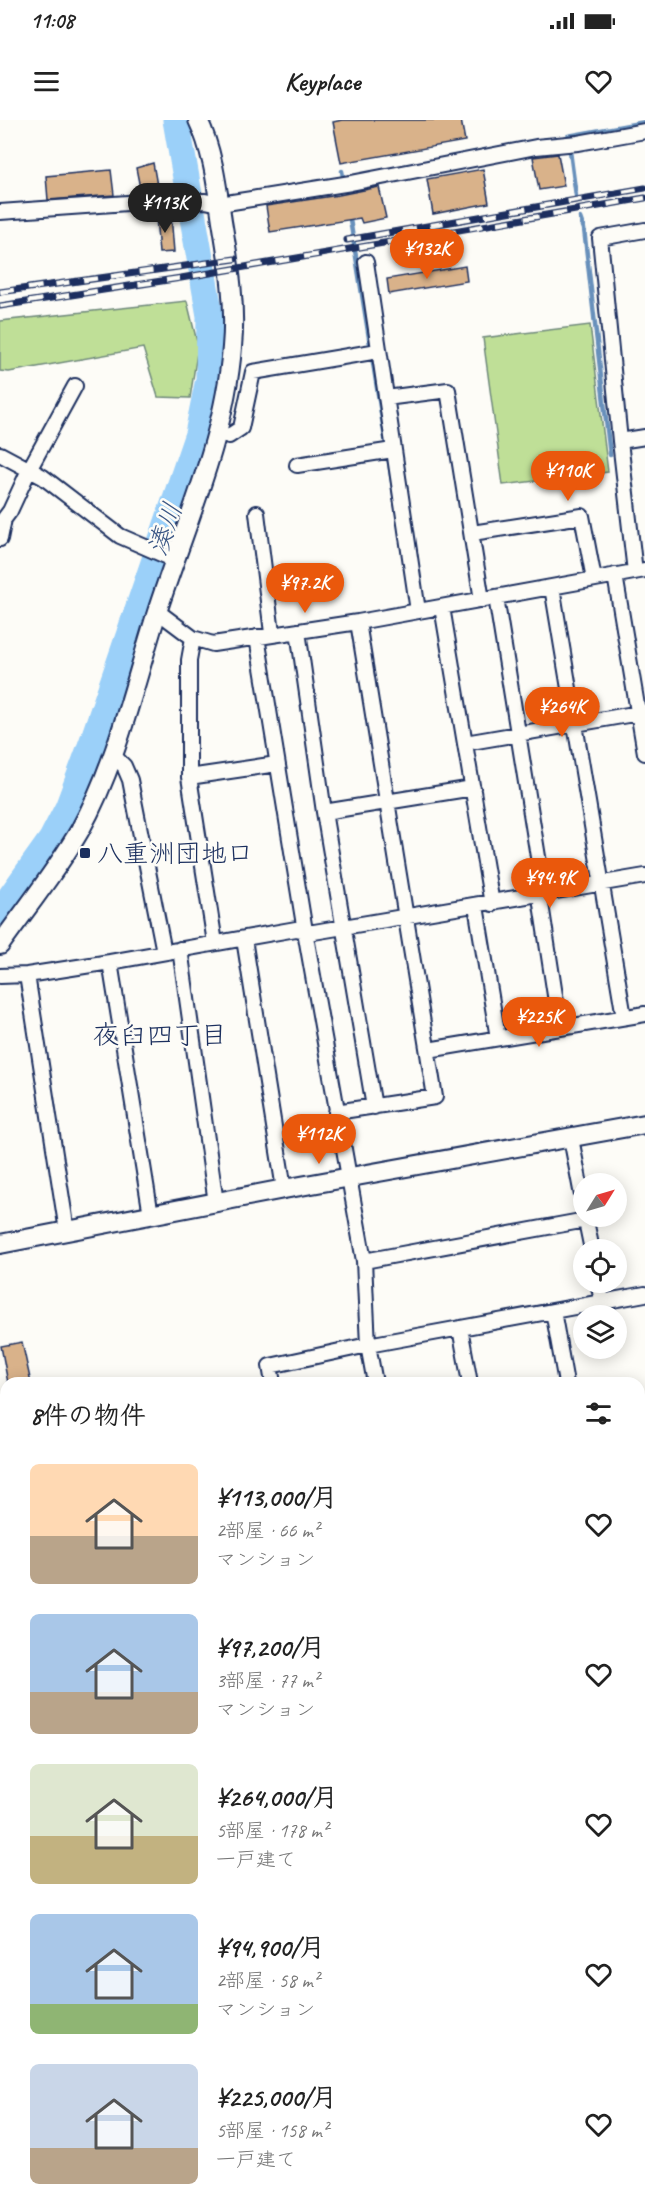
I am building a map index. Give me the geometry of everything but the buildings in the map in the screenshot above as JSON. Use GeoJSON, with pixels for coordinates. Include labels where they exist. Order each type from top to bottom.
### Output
{"type":"FeatureCollection","features":[{"type":"Feature","properties":{"kind":"street"},"geometry":{"type":"LineString","coordinates":[[0,945],[80,829],[96,798],[113,754],[218,433],[229,382],[232,345],[232,281],[212,202],[211,158],[198,120]]}},
{"type":"Feature","properties":{"kind":"street"},"geometry":{"type":"LineString","coordinates":[[0,212],[142,202],[212,202],[351,183],[536,147],[578,143],[645,131]]}},
{"type":"Feature","properties":{"kind":"street"},"geometry":{"type":"LineString","coordinates":[[158,611],[193,638],[213,644],[272,633],[358,622],[640,571],[620,441],[600,238],[645,230]]}},
{"type":"Feature","properties":{"kind":"street"},"geometry":{"type":"LineString","coordinates":[[366,262],[418,611]]}},
{"type":"Feature","properties":{"kind":"street"},"geometry":{"type":"LineString","coordinates":[[218,433],[229,435],[241,428],[253,372],[378,351]]}},
{"type":"Feature","properties":{"kind":"street"},"geometry":{"type":"LineString","coordinates":[[0,539],[3,519],[10,511],[29,470],[75,386]]}},
{"type":"Feature","properties":{"kind":"street"},"geometry":{"type":"LineString","coordinates":[[386,398],[448,390],[472,534],[489,598],[518,735],[544,894],[541,904],[560,1028]]}},
{"type":"Feature","properties":{"kind":"street"},"geometry":{"type":"LineString","coordinates":[[620,441],[645,437]]}},
{"type":"Feature","properties":{"kind":"street"},"geometry":{"type":"LineString","coordinates":[[297,465],[393,450]]}},
{"type":"Feature","properties":{"kind":"street"},"geometry":{"type":"LineString","coordinates":[[0,454],[43,477],[120,536],[175,560]]}},
{"type":"Feature","properties":{"kind":"street"},"geometry":{"type":"LineString","coordinates":[[257,513],[272,633]]}},
{"type":"Feature","properties":{"kind":"street"},"geometry":{"type":"LineString","coordinates":[[472,534],[582,516],[594,579]]}},
{"type":"Feature","properties":{"kind":"street"},"geometry":{"type":"LineString","coordinates":[[615,575],[642,713],[645,753]]}},
{"type":"Feature","properties":{"kind":"street"},"geometry":{"type":"LineString","coordinates":[[552,587],[624,1017]]}},
{"type":"Feature","properties":{"kind":"street"},"geometry":{"type":"LineString","coordinates":[[442,607],[492,904]]}},
{"type":"Feature","properties":{"kind":"street"},"geometry":{"type":"LineString","coordinates":[[336,1112],[435,1097],[358,622]]}},
{"type":"Feature","properties":{"kind":"street"},"geometry":{"type":"LineString","coordinates":[[298,631],[324,812],[374,1107]]}},
{"type":"Feature","properties":{"kind":"street"},"geometry":{"type":"LineString","coordinates":[[257,637],[336,1112],[364,1261],[368,1345],[374,1377]]}},
{"type":"Feature","properties":{"kind":"street"},"geometry":{"type":"LineString","coordinates":[[193,638],[189,660],[189,777],[216,943]]}},
{"type":"Feature","properties":{"kind":"street"},"geometry":{"type":"LineString","coordinates":[[465,743],[642,713]]}},
{"type":"Feature","properties":{"kind":"street"},"geometry":{"type":"LineString","coordinates":[[113,754],[124,766],[130,780],[164,952]]}},
{"type":"Feature","properties":{"kind":"street"},"geometry":{"type":"LineString","coordinates":[[189,777],[277,764]]}},
{"type":"Feature","properties":{"kind":"street"},"geometry":{"type":"LineString","coordinates":[[324,812],[473,788]]}},
{"type":"Feature","properties":{"kind":"street"},"geometry":{"type":"LineString","coordinates":[[0,976],[27,975],[111,962],[296,929],[314,932],[492,904],[645,876]]}},
{"type":"Feature","properties":{"kind":"street"},"geometry":{"type":"LineString","coordinates":[[476,906],[498,1038]]}},
{"type":"Feature","properties":{"kind":"street"},"geometry":{"type":"LineString","coordinates":[[244,939],[284,1189]]}},
{"type":"Feature","properties":{"kind":"street"},"geometry":{"type":"LineString","coordinates":[[180,949],[216,1203]]}},
{"type":"Feature","properties":{"kind":"street"},"geometry":{"type":"LineString","coordinates":[[111,962],[151,1215]]}},
{"type":"Feature","properties":{"kind":"street"},"geometry":{"type":"LineString","coordinates":[[27,975],[67,1231]]}},
{"type":"Feature","properties":{"kind":"street"},"geometry":{"type":"LineString","coordinates":[[428,1050],[645,1014]]}},
{"type":"Feature","properties":{"kind":"street"},"geometry":{"type":"LineString","coordinates":[[0,1244],[284,1189],[645,1124]]}},
{"type":"Feature","properties":{"kind":"street"},"geometry":{"type":"LineString","coordinates":[[571,1138],[577,1173]]}},
{"type":"Feature","properties":{"kind":"street"},"geometry":{"type":"LineString","coordinates":[[364,1261],[573,1217]]}},
{"type":"Feature","properties":{"kind":"street"},"geometry":{"type":"LineString","coordinates":[[600,1293],[602,1302]]}},
{"type":"Feature","properties":{"kind":"street"},"geometry":{"type":"LineString","coordinates":[[272,1377],[270,1366],[368,1345],[645,1294]]}},
{"type":"Feature","properties":{"kind":"street"},"geometry":{"type":"LineString","coordinates":[[553,1311],[565,1377]]}},
{"type":"Feature","properties":{"kind":"street"},"geometry":{"type":"LineString","coordinates":[[460,1328],[469,1377]]}},
{"type":"Feature","properties":{"kind":"green space"},"geometry":{"type":"Polygon","coordinates":[[[187,301],[198,346],[190,398],[158,397],[143,348],[9,372],[0,371],[0,321],[187,301]]]}},
{"type":"Feature","properties":{"kind":"green space"},"geometry":{"type":"Polygon","coordinates":[[[590,325],[608,472],[503,485],[483,338],[590,325]]]}},
{"type":"Feature","properties":{"kind":"waterway","name":"湊川"},"geometry":{"type":"LineString","coordinates":[[0,912],[52,839],[68,808],[198,434],[209,379],[210,316],[176,120]]}},
{"type":"Feature","properties":{"kind":"waterway"},"geometry":{"type":"LineString","coordinates":[[576,196],[568,136],[645,122]]}},
{"type":"Feature","properties":{"kind":"waterway"},"geometry":{"type":"LineString","coordinates":[[342,171],[347,199]]}},
{"type":"Feature","properties":{"kind":"waterway"},"geometry":{"type":"LineString","coordinates":[[349,213],[397,513]]}},
{"type":"Feature","properties":{"kind":"waterway"},"geometry":{"type":"LineString","coordinates":[[580,218],[584,229],[610,455]]}},
{"type":"Feature","properties":{"kind":"railway"},"geometry":{"type":"LineString","coordinates":[[347,240],[645,188]]}},
{"type":"Feature","properties":{"kind":"railway"},"geometry":{"type":"LineString","coordinates":[[0,306],[181,278],[645,198]]}},
{"type":"Feature","properties":{"kind":"railway"},"geometry":{"type":"LineString","coordinates":[[0,292],[235,259]]}},
{"type":"Feature","properties":{"kind":"place","name":"八重洲団地口"},"geometry":{"type":"Point","coordinates":[85,853]}},
{"type":"Feature","properties":{"kind":"district","name":"夜臼四丁目"},"geometry":{"type":"Point","coordinates":[160,1035]}}]}
